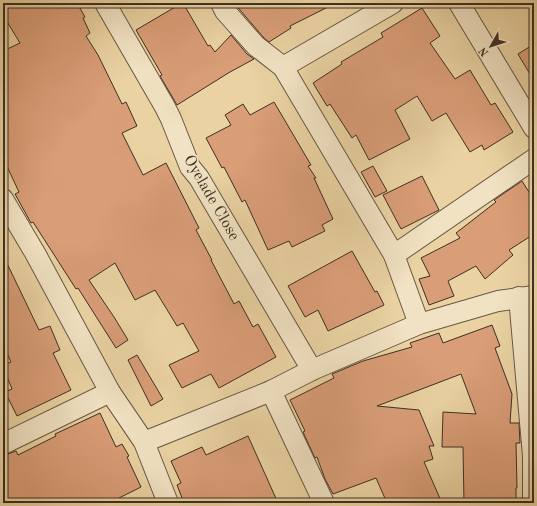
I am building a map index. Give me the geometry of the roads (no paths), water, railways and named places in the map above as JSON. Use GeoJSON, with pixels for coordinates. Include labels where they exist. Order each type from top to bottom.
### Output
{"type":"FeatureCollection","features":[{"type":"Feature","properties":{"kind":"street","name":"Oyelade Close"},"geometry":{"type":"LineString","coordinates":[[105,3],[165,107],[190,167],[203,185],[312,370]]}},
{"type":"Feature","properties":{"kind":"street"},"geometry":{"type":"LineString","coordinates":[[221,3],[225,11],[256,46],[283,67],[394,256],[418,324]]}},
{"type":"Feature","properties":{"kind":"street"},"geometry":{"type":"LineString","coordinates":[[283,67],[393,3]]}},
{"type":"Feature","properties":{"kind":"street"},"geometry":{"type":"LineString","coordinates":[[459,3],[534,128]]}},
{"type":"Feature","properties":{"kind":"street"},"geometry":{"type":"LineString","coordinates":[[394,256],[534,159]]}},
{"type":"Feature","properties":{"kind":"street"},"geometry":{"type":"LineString","coordinates":[[3,199],[35,253],[110,392],[144,442],[168,503]]}},
{"type":"Feature","properties":{"kind":"street"},"geometry":{"type":"LineString","coordinates":[[144,442],[271,391],[312,370],[418,324],[498,301],[527,297],[533,456],[533,503]]}},
{"type":"Feature","properties":{"kind":"street"},"geometry":{"type":"LineString","coordinates":[[271,391],[324,503]]}},
{"type":"Feature","properties":{"kind":"street"},"geometry":{"type":"LineString","coordinates":[[3,444],[110,392]]}}]}
